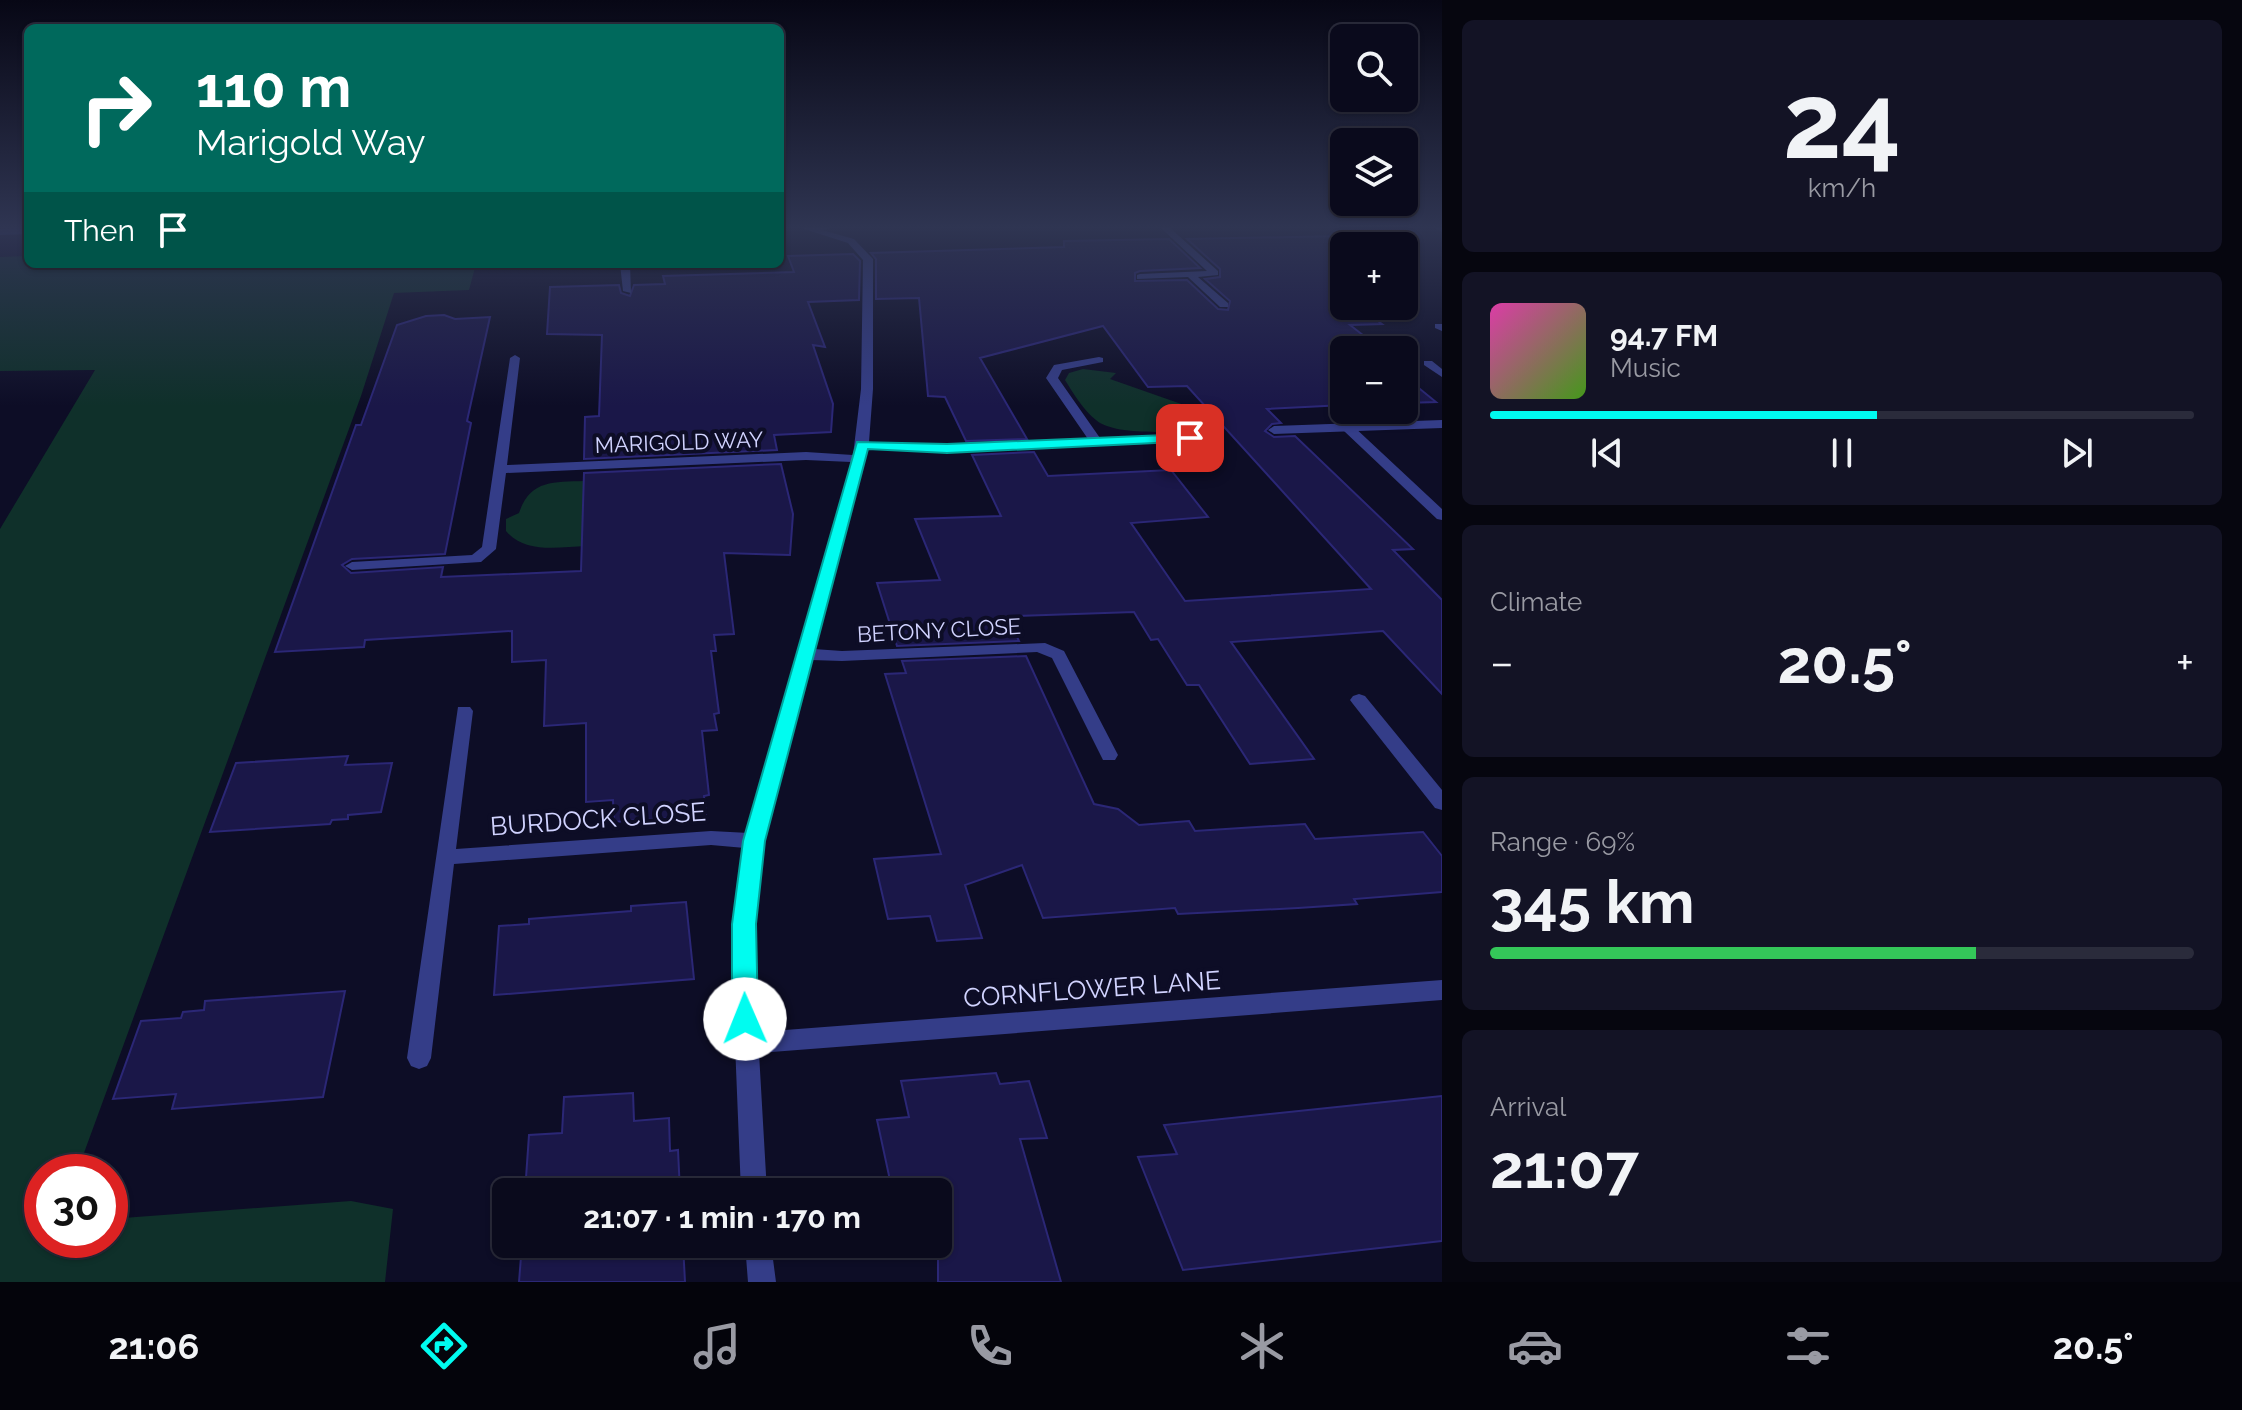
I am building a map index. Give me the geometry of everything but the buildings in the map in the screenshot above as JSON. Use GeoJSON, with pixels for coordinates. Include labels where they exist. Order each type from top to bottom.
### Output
{"type":"FeatureCollection","features":[{"type":"Feature","properties":{"kind":"street"},"geometry":{"type":"LineString","coordinates":[[628,287],[628,291]]}},
{"type":"Feature","properties":{"kind":"street"},"geometry":{"type":"LineString","coordinates":[[753,1178],[745,1044],[744,924],[754,841],[860,452],[867,389],[868,287]]}},
{"type":"Feature","properties":{"kind":"street"},"geometry":{"type":"LineString","coordinates":[[1204,287],[1224,305]]}},
{"type":"Feature","properties":{"kind":"street"},"geometry":{"type":"LineString","coordinates":[[352,566],[476,559],[485,555],[489,549],[515,358]]}},
{"type":"Feature","properties":{"kind":"street"},"geometry":{"type":"LineString","coordinates":[[1096,442],[1052,378],[1058,367],[1099,360]]}},
{"type":"Feature","properties":{"kind":"street"},"geometry":{"type":"LineString","coordinates":[[1428,363],[1442,374]]}},
{"type":"Feature","properties":{"kind":"street"},"geometry":{"type":"LineString","coordinates":[[1274,430],[1442,424]]}},
{"type":"Feature","properties":{"kind":"street"},"geometry":{"type":"LineString","coordinates":[[1348,428],[1442,516]]}},
{"type":"Feature","properties":{"kind":"street","name":"MARIGOLD WAY"},"geometry":{"type":"LineString","coordinates":[[501,469],[1209,437]]}},
{"type":"Feature","properties":{"kind":"street","name":"BETONY CLOSE"},"geometry":{"type":"LineString","coordinates":[[805,654],[842,656],[1039,647],[1049,650],[1058,655],[1109,755]]}},
{"type":"Feature","properties":{"kind":"street"},"geometry":{"type":"LineString","coordinates":[[1359,700],[1442,803]]}},
{"type":"Feature","properties":{"kind":"street"},"geometry":{"type":"LineString","coordinates":[[419,1058],[464,711]]}},
{"type":"Feature","properties":{"kind":"street","name":"BURDOCK CLOSE"},"geometry":{"type":"LineString","coordinates":[[446,857],[711,838],[754,841]]}},
{"type":"Feature","properties":{"kind":"street","name":"CORNFLOWER LANE"},"geometry":{"type":"LineString","coordinates":[[745,1044],[1442,990]]}},
{"type":"Feature","properties":{"kind":"street"},"geometry":{"type":"LineString","coordinates":[[759,1258],[762,1282]]}},
{"type":"Feature","properties":{"kind":"green space"},"geometry":{"type":"Polygon","coordinates":[[[0,287],[470,287],[469,290],[394,293],[361,396],[84,1154],[24,1154],[24,1258],[128,1258],[128,1218],[351,1201],[393,1209],[385,1282],[0,1282],[0,529],[95,370],[0,371],[0,287]]]}},
{"type":"Feature","properties":{"kind":"green space"},"geometry":{"type":"Polygon","coordinates":[[[1083,369],[1116,373],[1110,379],[1187,406],[1225,405],[1245,427],[1145,432],[1108,426],[1087,412],[1065,380],[1069,373],[1083,369]]]}},
{"type":"Feature","properties":{"kind":"green space"},"geometry":{"type":"Polygon","coordinates":[[[584,481],[586,546],[533,546],[506,531],[506,519],[519,513],[529,494],[536,489],[553,483],[584,481]]]}},
{"type":"Feature","properties":{"kind":"route"},"geometry":{"type":"LineString","coordinates":[[745,1019],[744,924],[754,841],[862,445],[947,449],[1190,438]]}}]}
